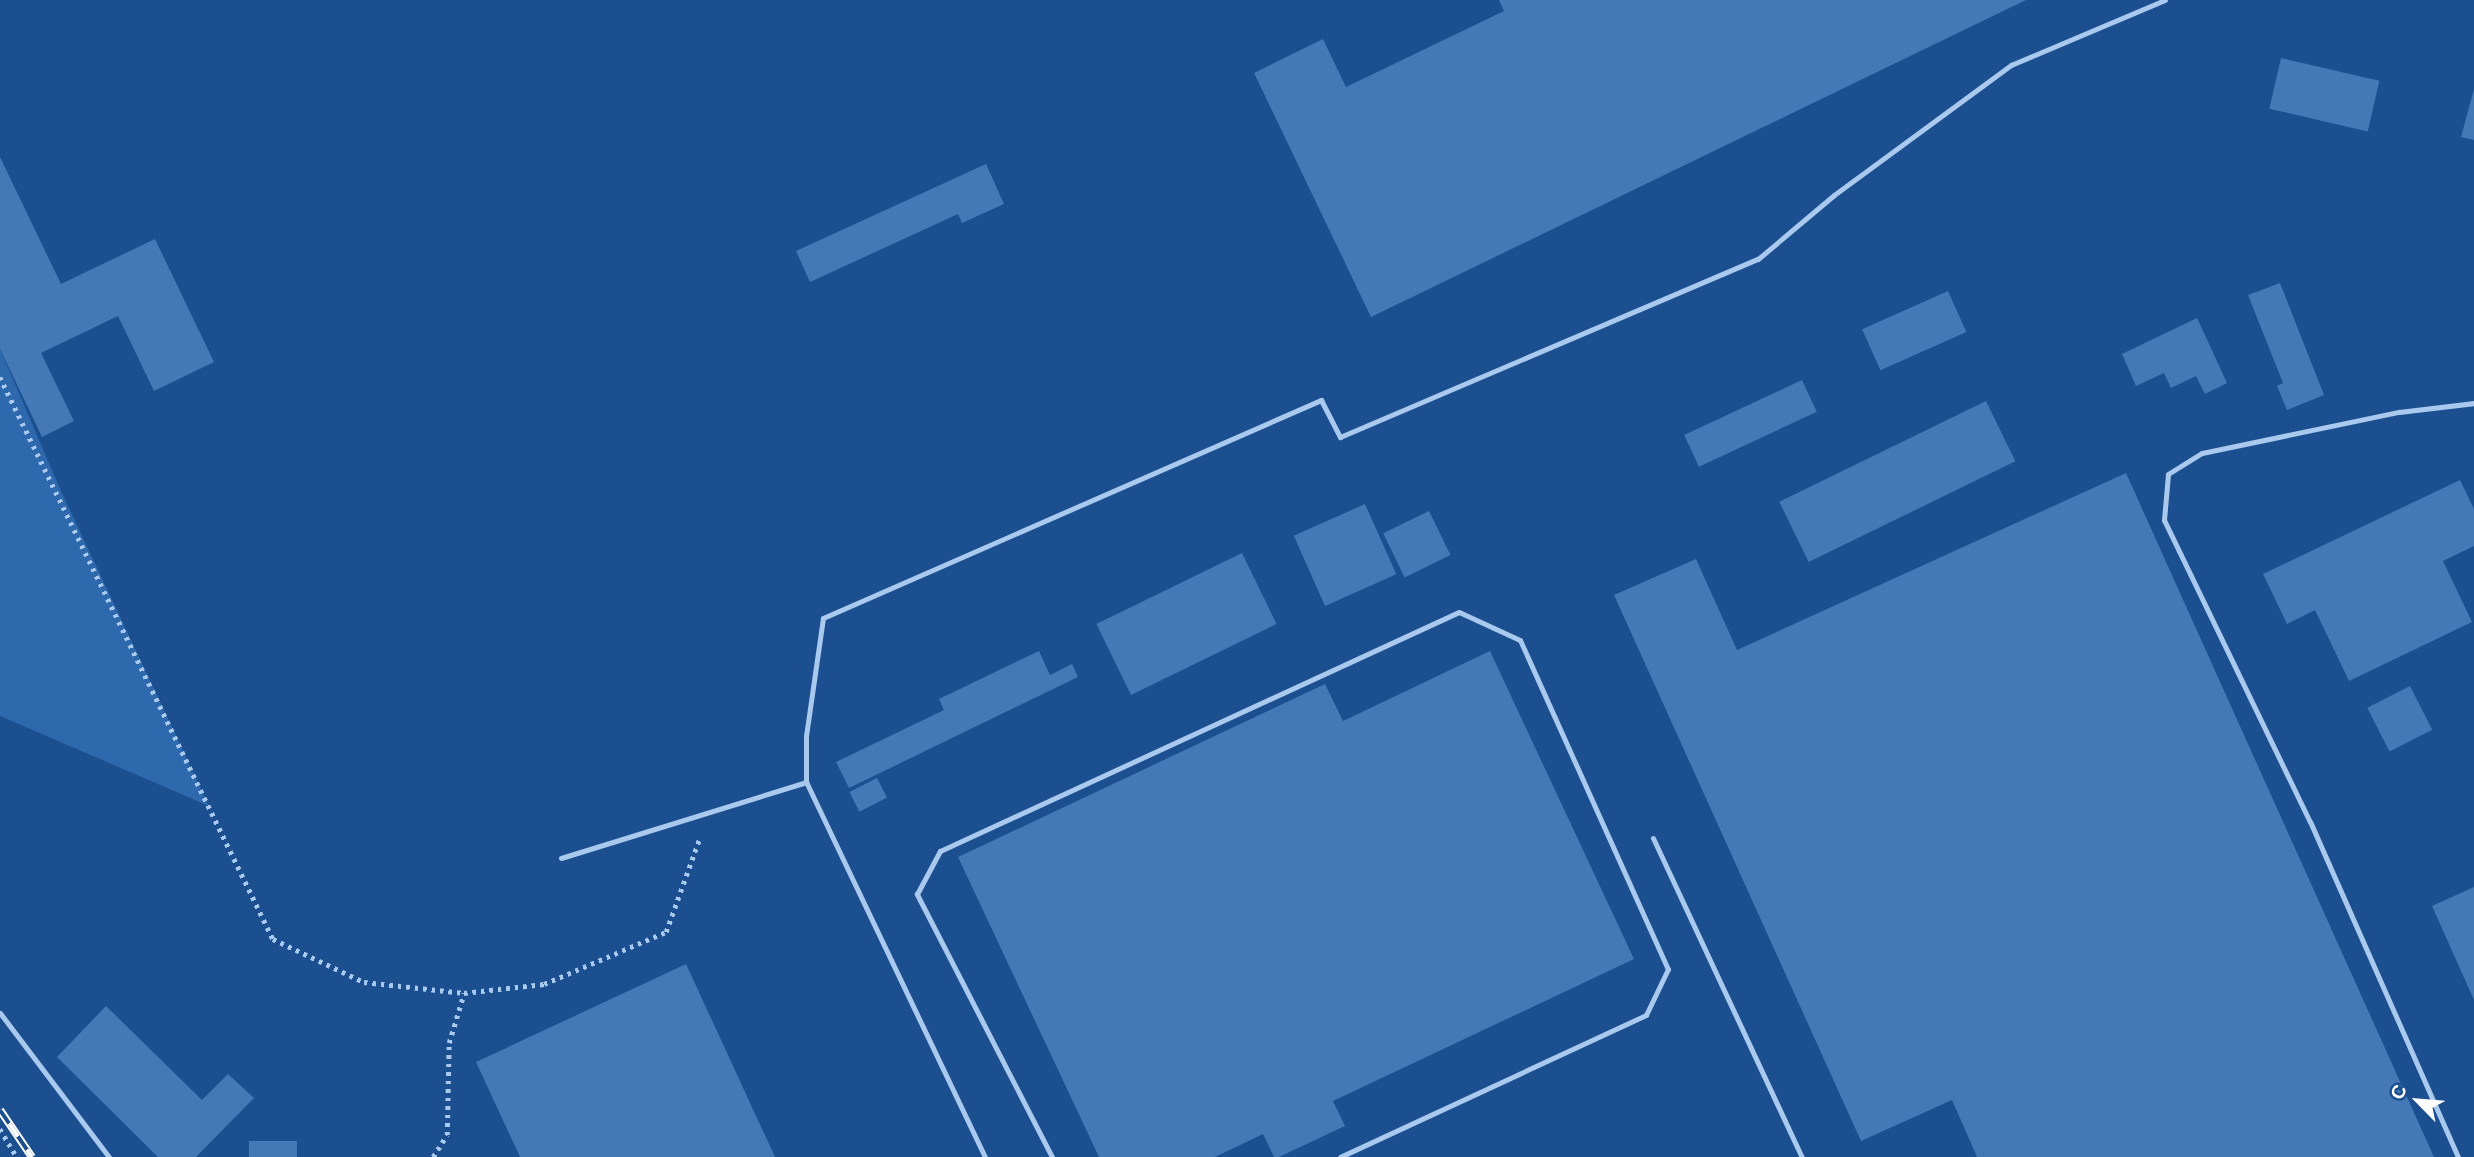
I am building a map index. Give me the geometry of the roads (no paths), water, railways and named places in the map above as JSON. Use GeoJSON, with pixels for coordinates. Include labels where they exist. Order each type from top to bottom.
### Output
{"type":"FeatureCollection","features":[{"type":"Feature","properties":{"kind":"lane"},"geometry":{"type":"LineString","coordinates":[[985,1157],[806,782],[806,736],[823,618],[1321,400],[1340,437],[1758,259],[1834,195],[2011,65],[2165,0]]}},
{"type":"Feature","properties":{"kind":"lane"},"geometry":{"type":"LineString","coordinates":[[2458,1157],[2310,822],[2164,520],[2168,474],[2202,453],[2399,412],[2474,403]]}},
{"type":"Feature","properties":{"kind":"lane"},"geometry":{"type":"LineString","coordinates":[[1052,1157],[917,894],[940,851],[1459,612],[1520,640],[1668,969],[1646,1014],[1340,1157]]}},
{"type":"Feature","properties":{"kind":"lane"},"geometry":{"type":"LineString","coordinates":[[561,858],[708,815],[806,782]]}},
{"type":"Feature","properties":{"kind":"lane"},"geometry":{"type":"LineString","coordinates":[[1653,838],[1802,1157]]}},
{"type":"Feature","properties":{"kind":"lane"},"geometry":{"type":"LineString","coordinates":[[0,1013],[109,1157]]}},
{"type":"Feature","properties":{"kind":"railway"},"geometry":{"type":"LineString","coordinates":[[0,1110],[32,1157]]}}]}
